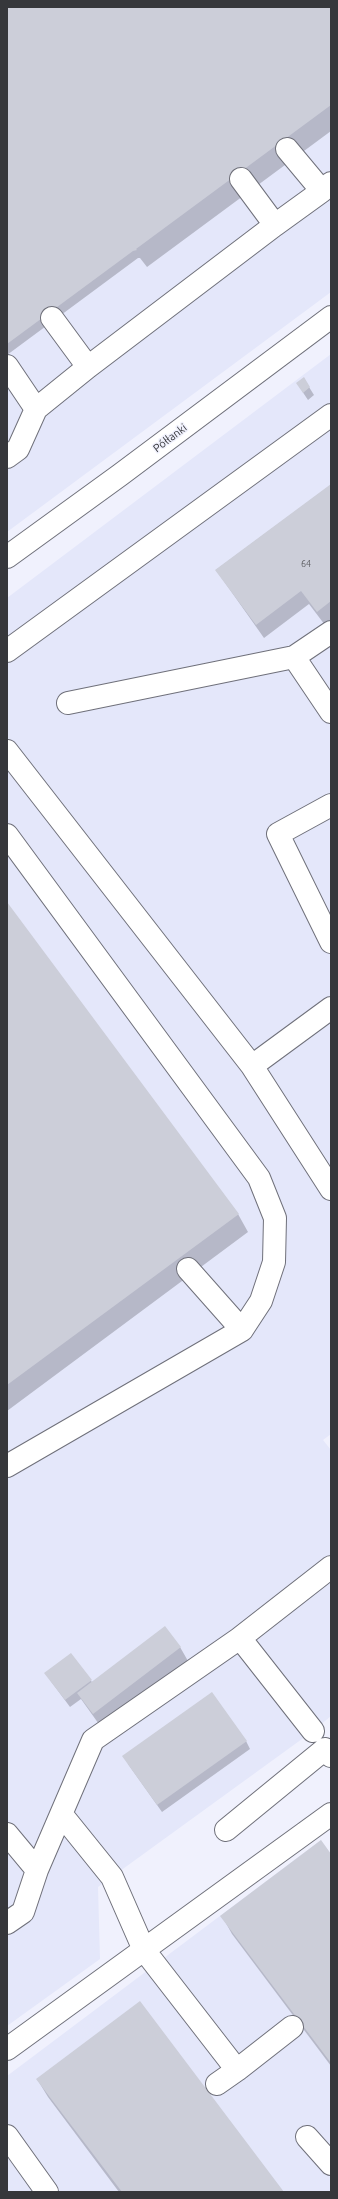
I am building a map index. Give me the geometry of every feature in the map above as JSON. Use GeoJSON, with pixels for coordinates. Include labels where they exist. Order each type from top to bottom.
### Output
{"type":"FeatureCollection","features":[{"type":"Feature","properties":{"kind":"street"},"geometry":{"type":"LineString","coordinates":[[7,457],[18,449],[36,409],[88,367],[326,187],[287,149]]}},
{"type":"Feature","properties":{"kind":"street"},"geometry":{"type":"LineString","coordinates":[[241,179],[275,225]]}},
{"type":"Feature","properties":{"kind":"street","name":"Półłanki"},"geometry":{"type":"LineString","coordinates":[[7,557],[120,475],[331,317]]}},
{"type":"Feature","properties":{"kind":"street"},"geometry":{"type":"LineString","coordinates":[[52,318],[88,367]]}},
{"type":"Feature","properties":{"kind":"street"},"geometry":{"type":"LineString","coordinates":[[7,366],[36,409]]}},
{"type":"Feature","properties":{"kind":"street"},"geometry":{"type":"LineString","coordinates":[[7,651],[331,415]]}},
{"type":"Feature","properties":{"kind":"street"},"geometry":{"type":"LineString","coordinates":[[68,703],[294,657],[331,632]]}},
{"type":"Feature","properties":{"kind":"street"},"geometry":{"type":"LineString","coordinates":[[294,657],[331,712]]}},
{"type":"Feature","properties":{"kind":"street"},"geometry":{"type":"LineString","coordinates":[[7,751],[252,1066],[331,1189]]}},
{"type":"Feature","properties":{"kind":"street"},"geometry":{"type":"LineString","coordinates":[[331,805],[278,834],[331,942]]}},
{"type":"Feature","properties":{"kind":"street"},"geometry":{"type":"LineString","coordinates":[[7,836],[259,1178],[275,1218],[274,1262],[261,1301],[242,1330],[7,1466]]}},
{"type":"Feature","properties":{"kind":"street"},"geometry":{"type":"LineString","coordinates":[[252,1066],[331,1008]]}},
{"type":"Feature","properties":{"kind":"street"},"geometry":{"type":"LineString","coordinates":[[188,1268],[242,1330]]}},
{"type":"Feature","properties":{"kind":"street"},"geometry":{"type":"LineString","coordinates":[[7,1923],[23,1912],[37,1870],[62,1815],[93,1740],[240,1638],[331,1567]]}},
{"type":"Feature","properties":{"kind":"street"},"geometry":{"type":"LineString","coordinates":[[226,1830],[325,1745],[240,1638]]}},
{"type":"Feature","properties":{"kind":"street"},"geometry":{"type":"LineString","coordinates":[[7,2049],[331,1814]]}},
{"type":"Feature","properties":{"kind":"street"},"geometry":{"type":"LineString","coordinates":[[62,1815],[112,1877],[144,1950],[237,2070]]}},
{"type":"Feature","properties":{"kind":"street"},"geometry":{"type":"LineString","coordinates":[[7,1834],[37,1870]]}},
{"type":"Feature","properties":{"kind":"street"},"geometry":{"type":"LineString","coordinates":[[217,2084],[292,2027]]}},
{"type":"Feature","properties":{"kind":"street"},"geometry":{"type":"LineString","coordinates":[[7,2136],[47,2192]]}},
{"type":"Feature","properties":{"kind":"street"},"geometry":{"type":"LineString","coordinates":[[307,2138],[331,2164]]}},
{"type":"Feature","properties":{"kind":"shaded area"},"geometry":{"type":"Polygon","coordinates":[[[7,7],[331,7],[331,292],[7,532],[7,7]]]}},
{"type":"Feature","properties":{"kind":"shaded area"},"geometry":{"type":"Polygon","coordinates":[[[331,354],[331,1434],[323,1440],[331,1450],[331,1716],[313,1731],[98,1887],[100,1959],[7,2026],[7,598],[331,354]]]}},
{"type":"Feature","properties":{"kind":"shaded area"},"geometry":{"type":"Polygon","coordinates":[[[321,1840],[331,1854],[331,2192],[7,2192],[7,2076],[321,1840]]]}},
{"type":"Feature","properties":{"kind":"building"},"geometry":{"type":"Polygon","coordinates":[[[7,7],[331,7],[331,105],[136,249],[137,250],[133,251],[7,344],[7,7]]]}},
{"type":"Feature","properties":{"kind":"building"},"geometry":{"type":"Polygon","coordinates":[[[304,377],[310,387],[303,393],[296,383],[304,377]]]}},
{"type":"Feature","properties":{"kind":"building"},"geometry":{"type":"Polygon","coordinates":[[[331,484],[331,601],[317,612],[301,591],[256,625],[215,570],[331,484]]]}},
{"type":"Feature","properties":{"kind":"building"},"geometry":{"type":"Polygon","coordinates":[[[7,902],[239,1214],[7,1385],[7,902]]]}},
{"type":"Feature","properties":{"kind":"building"},"geometry":{"type":"Polygon","coordinates":[[[165,1626],[181,1647],[93,1714],[77,1693],[165,1626]]]}},
{"type":"Feature","properties":{"kind":"building"},"geometry":{"type":"Polygon","coordinates":[[[71,1653],[92,1680],[65,1700],[44,1673],[71,1653]]]}},
{"type":"Feature","properties":{"kind":"building"},"geometry":{"type":"Polygon","coordinates":[[[212,1692],[247,1741],[157,1805],[122,1756],[212,1692]]]}},
{"type":"Feature","properties":{"kind":"building"},"geometry":{"type":"Polygon","coordinates":[[[321,1840],[331,1854],[331,2063],[220,1916],[321,1840]]]}},
{"type":"Feature","properties":{"kind":"building"},"geometry":{"type":"Polygon","coordinates":[[[140,2001],[284,2192],[122,2192],[36,2079],[140,2001]]]}}]}
